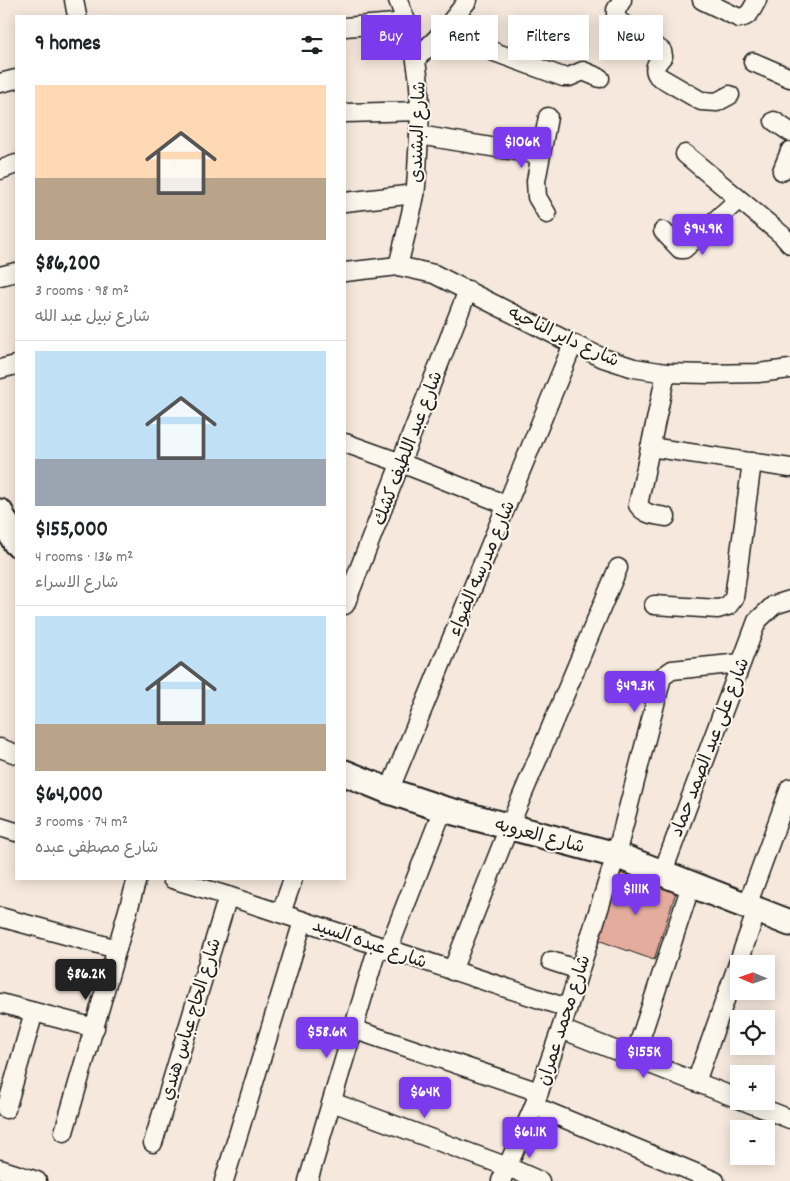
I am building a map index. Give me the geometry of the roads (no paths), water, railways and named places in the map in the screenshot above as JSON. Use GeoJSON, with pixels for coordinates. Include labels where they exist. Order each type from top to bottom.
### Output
{"type":"FeatureCollection","features":[{"type":"Feature","properties":{"kind":"street"},"geometry":{"type":"LineString","coordinates":[[74,0],[77,15]]}},
{"type":"Feature","properties":{"kind":"street","name":"شارع البشندى"},"geometry":{"type":"LineString","coordinates":[[398,0],[404,15]]}},
{"type":"Feature","properties":{"kind":"street"},"geometry":{"type":"LineString","coordinates":[[456,15],[468,0]]}},
{"type":"Feature","properties":{"kind":"street"},"geometry":{"type":"LineString","coordinates":[[622,0],[615,15],[616,19],[662,51],[663,56],[655,69],[658,76],[701,101],[717,102],[730,94]]}},
{"type":"Feature","properties":{"kind":"street"},"geometry":{"type":"LineString","coordinates":[[702,0],[739,18],[746,17],[757,0]]}},
{"type":"Feature","properties":{"kind":"street"},"geometry":{"type":"LineString","coordinates":[[346,27],[361,26]]}},
{"type":"Feature","properties":{"kind":"street"},"geometry":{"type":"LineString","coordinates":[[421,54],[431,43]]}},
{"type":"Feature","properties":{"kind":"street"},"geometry":{"type":"LineString","coordinates":[[498,53],[563,77],[569,77],[583,71],[600,78]]}},
{"type":"Feature","properties":{"kind":"street","name":"شارع البشندى"},"geometry":{"type":"LineString","coordinates":[[398,266],[415,194],[421,111],[417,60]]}},
{"type":"Feature","properties":{"kind":"street"},"geometry":{"type":"LineString","coordinates":[[753,62],[790,78]]}},
{"type":"Feature","properties":{"kind":"street"},"geometry":{"type":"LineString","coordinates":[[0,83],[15,79]]}},
{"type":"Feature","properties":{"kind":"street"},"geometry":{"type":"LineString","coordinates":[[346,113],[421,111]]}},
{"type":"Feature","properties":{"kind":"street"},"geometry":{"type":"LineString","coordinates":[[547,214],[537,197],[536,181],[548,117]]}},
{"type":"Feature","properties":{"kind":"street"},"geometry":{"type":"LineString","coordinates":[[774,121],[790,132]]}},
{"type":"Feature","properties":{"kind":"street"},"geometry":{"type":"LineString","coordinates":[[419,135],[540,155]]}},
{"type":"Feature","properties":{"kind":"street"},"geometry":{"type":"LineString","coordinates":[[782,171],[790,151]]}},
{"type":"Feature","properties":{"kind":"street"},"geometry":{"type":"LineString","coordinates":[[685,154],[782,235],[790,244]]}},
{"type":"Feature","properties":{"kind":"street"},"geometry":{"type":"LineString","coordinates":[[0,170],[15,164]]}},
{"type":"Feature","properties":{"kind":"street"},"geometry":{"type":"LineString","coordinates":[[346,202],[415,194]]}},
{"type":"Feature","properties":{"kind":"street"},"geometry":{"type":"LineString","coordinates":[[663,231],[680,249],[684,249],[738,200]]}},
{"type":"Feature","properties":{"kind":"street","name":"شارع داير الناحيه"},"geometry":{"type":"LineString","coordinates":[[346,272],[398,266],[434,274],[573,344],[603,358],[634,368],[666,373],[748,373],[789,368]]}},
{"type":"Feature","properties":{"kind":"street"},"geometry":{"type":"LineString","coordinates":[[0,276],[15,272]]}},
{"type":"Feature","properties":{"kind":"street","name":"شارع عبد اللطيف كشك"},"geometry":{"type":"LineString","coordinates":[[346,602],[468,290]]}},
{"type":"Feature","properties":{"kind":"street","name":"شارع مدرسه الضواء"},"geometry":{"type":"LineString","coordinates":[[388,790],[573,344]]}},
{"type":"Feature","properties":{"kind":"street"},"geometry":{"type":"LineString","coordinates":[[0,369],[15,364]]}},
{"type":"Feature","properties":{"kind":"street"},"geometry":{"type":"LineString","coordinates":[[666,373],[638,505],[642,511],[648,514],[666,517]]}},
{"type":"Feature","properties":{"kind":"street"},"geometry":{"type":"LineString","coordinates":[[346,443],[401,463],[507,506]]}},
{"type":"Feature","properties":{"kind":"street"},"geometry":{"type":"LineString","coordinates":[[650,447],[790,468]]}},
{"type":"Feature","properties":{"kind":"street"},"geometry":{"type":"LineString","coordinates":[[654,605],[718,609],[728,606],[734,598],[752,462]]}},
{"type":"Feature","properties":{"kind":"street"},"geometry":{"type":"LineString","coordinates":[[0,512],[15,541]]}},
{"type":"Feature","properties":{"kind":"street"},"geometry":{"type":"LineString","coordinates":[[452,970],[509,827],[618,568]]}},
{"type":"Feature","properties":{"kind":"street","name":"شارع على عبد الصمد حماد"},"geometry":{"type":"LineString","coordinates":[[662,874],[756,621],[774,604],[790,600]]}},
{"type":"Feature","properties":{"kind":"street","name":"شارع محمد عمران"},"geometry":{"type":"LineString","coordinates":[[504,1174],[536,1099],[561,1029],[616,855],[662,677],[672,670],[741,663]]}},
{"type":"Feature","properties":{"kind":"street"},"geometry":{"type":"LineString","coordinates":[[0,748],[15,754]]}},
{"type":"Feature","properties":{"kind":"street","name":"شارع العروبه"},"geometry":{"type":"LineString","coordinates":[[346,773],[443,809],[616,855],[790,923]]}},
{"type":"Feature","properties":{"kind":"street"},"geometry":{"type":"LineString","coordinates":[[696,1082],[790,788]]}},
{"type":"Feature","properties":{"kind":"street"},"geometry":{"type":"LineString","coordinates":[[308,1181],[353,1029],[383,948],[443,809]]}},
{"type":"Feature","properties":{"kind":"street"},"geometry":{"type":"LineString","coordinates":[[0,827],[15,832]]}},
{"type":"Feature","properties":{"kind":"street"},"geometry":{"type":"LineString","coordinates":[[64,1132],[137,880]]}},
{"type":"Feature","properties":{"kind":"street","name":"شارع عبده السيد"},"geometry":{"type":"LineString","coordinates":[[175,880],[567,1008]]}},
{"type":"Feature","properties":{"kind":"street"},"geometry":{"type":"LineString","coordinates":[[281,913],[293,880]]}},
{"type":"Feature","properties":{"kind":"street"},"geometry":{"type":"LineString","coordinates":[[634,1058],[691,885]]}},
{"type":"Feature","properties":{"kind":"street","name":"شارع الحاج عباس هندي"},"geometry":{"type":"LineString","coordinates":[[153,1142],[228,896]]}},
{"type":"Feature","properties":{"kind":"street"},"geometry":{"type":"LineString","coordinates":[[0,917],[117,949]]}},
{"type":"Feature","properties":{"kind":"street"},"geometry":{"type":"LineString","coordinates":[[224,1181],[303,921]]}},
{"type":"Feature","properties":{"kind":"street"},"geometry":{"type":"LineString","coordinates":[[551,960],[579,970]]}},
{"type":"Feature","properties":{"kind":"street"},"geometry":{"type":"LineString","coordinates":[[0,1003],[95,1028]]}},
{"type":"Feature","properties":{"kind":"street"},"geometry":{"type":"LineString","coordinates":[[6,1109],[34,1012]]}},
{"type":"Feature","properties":{"kind":"street"},"geometry":{"type":"LineString","coordinates":[[353,1029],[536,1099],[715,1181]]}},
{"type":"Feature","properties":{"kind":"street"},"geometry":{"type":"LineString","coordinates":[[561,1029],[730,1095]]}},
{"type":"Feature","properties":{"kind":"street"},"geometry":{"type":"LineString","coordinates":[[332,1102],[504,1174],[540,1181]]}},
{"type":"Feature","properties":{"kind":"street"},"geometry":{"type":"LineString","coordinates":[[767,1110],[790,1119]]}},
{"type":"Feature","properties":{"kind":"street"},"geometry":{"type":"LineString","coordinates":[[0,1169],[37,1181]]}}]}
